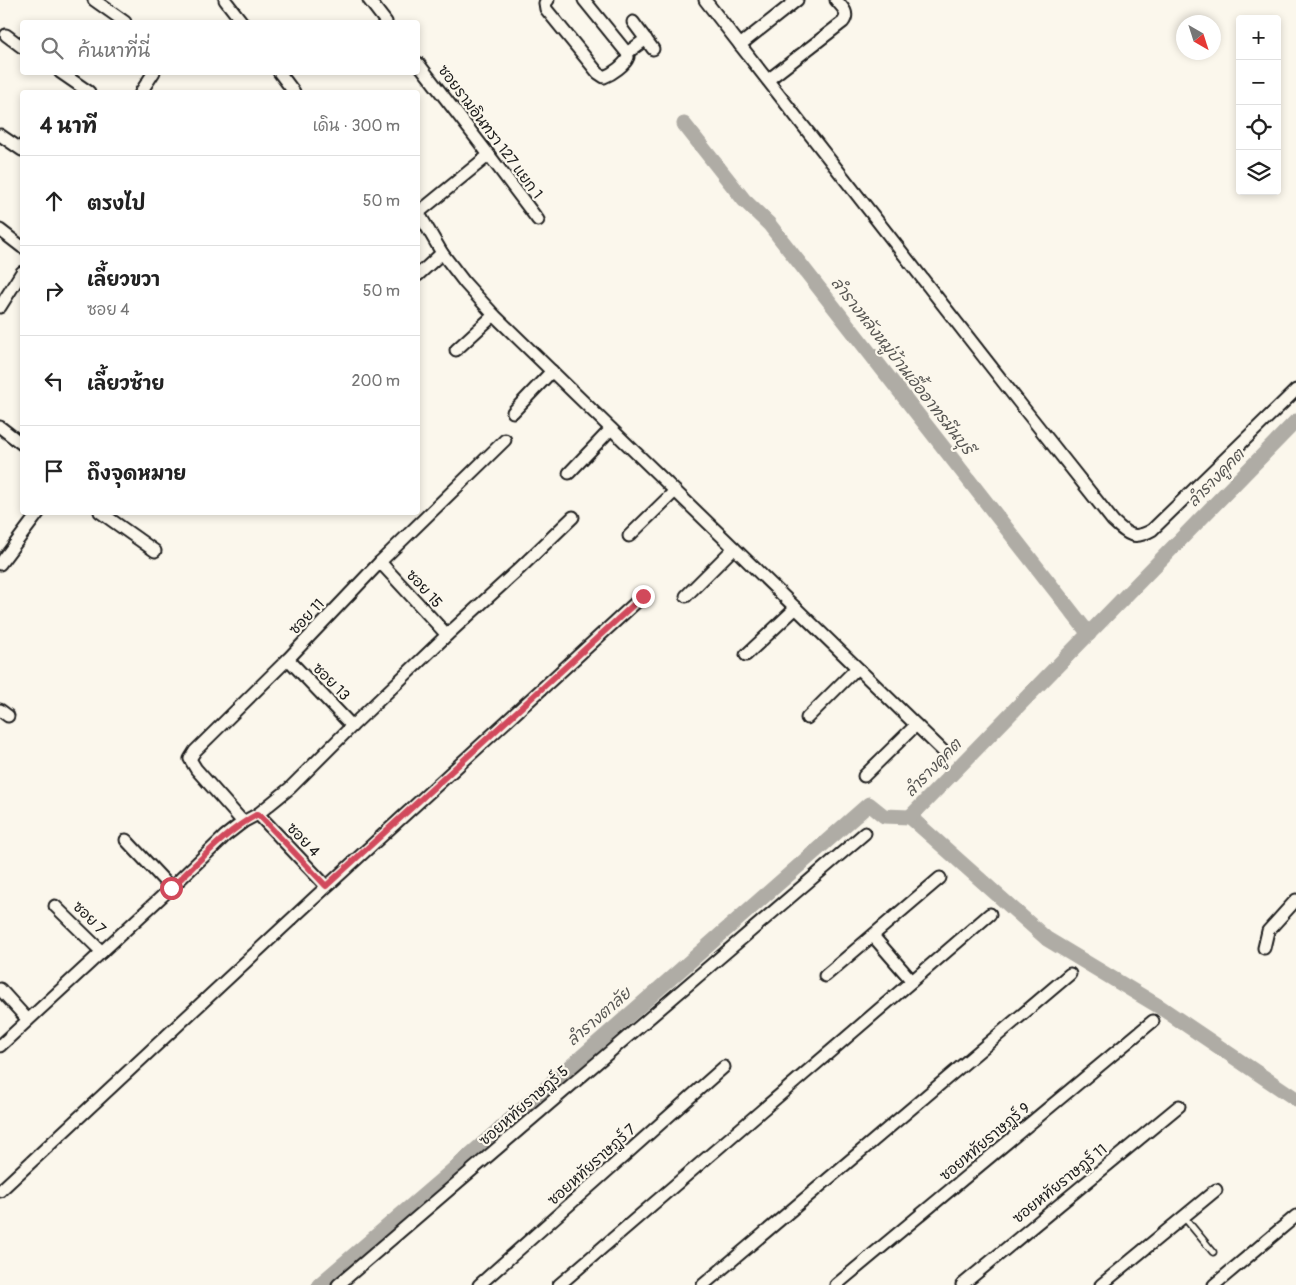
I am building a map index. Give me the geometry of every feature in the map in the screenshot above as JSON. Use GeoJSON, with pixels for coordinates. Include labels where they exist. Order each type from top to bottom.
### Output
{"type":"FeatureCollection","features":[{"type":"Feature","properties":{"kind":"street"},"geometry":{"type":"LineString","coordinates":[[94,0],[122,20]]}},
{"type":"Feature","properties":{"kind":"street"},"geometry":{"type":"LineString","coordinates":[[225,0],[240,20]]}},
{"type":"Feature","properties":{"kind":"street"},"geometry":{"type":"LineString","coordinates":[[369,0],[384,20]]}},
{"type":"Feature","properties":{"kind":"street"},"geometry":{"type":"LineString","coordinates":[[548,0],[545,3],[546,9],[601,76],[608,76],[627,61],[627,53],[584,0]]}},
{"type":"Feature","properties":{"kind":"street"},"geometry":{"type":"LineString","coordinates":[[705,0],[1030,417],[1113,521],[1125,532],[1134,536],[1144,535],[1152,530],[1296,390]]}},
{"type":"Feature","properties":{"kind":"street"},"geometry":{"type":"LineString","coordinates":[[740,45],[797,0]]}},
{"type":"Feature","properties":{"kind":"street"},"geometry":{"type":"LineString","coordinates":[[768,80],[843,22],[847,17],[846,13],[836,0]]}},
{"type":"Feature","properties":{"kind":"street"},"geometry":{"type":"LineString","coordinates":[[633,22],[653,49]]}},
{"type":"Feature","properties":{"kind":"street"},"geometry":{"type":"LineString","coordinates":[[6,35],[20,45]]}},
{"type":"Feature","properties":{"kind":"street"},"geometry":{"type":"LineString","coordinates":[[627,53],[646,39]]}},
{"type":"Feature","properties":{"kind":"street","name":"ซอยรามอินทรา 127 แยก 1"},"geometry":{"type":"LineString","coordinates":[[420,66],[538,220]]}},
{"type":"Feature","properties":{"kind":"street"},"geometry":{"type":"LineString","coordinates":[[64,75],[86,90]]}},
{"type":"Feature","properties":{"kind":"street"},"geometry":{"type":"LineString","coordinates":[[142,90],[152,75]]}},
{"type":"Feature","properties":{"kind":"street"},"geometry":{"type":"LineString","coordinates":[[282,75],[293,90]]}},
{"type":"Feature","properties":{"kind":"street"},"geometry":{"type":"LineString","coordinates":[[0,135],[20,149]]}},
{"type":"Feature","properties":{"kind":"street"},"geometry":{"type":"LineString","coordinates":[[420,210],[489,155]]}},
{"type":"Feature","properties":{"kind":"street"},"geometry":{"type":"LineString","coordinates":[[420,215],[442,253],[494,315],[944,752]]}},
{"type":"Feature","properties":{"kind":"street"},"geometry":{"type":"LineString","coordinates":[[0,230],[20,245]]}},
{"type":"Feature","properties":{"kind":"street"},"geometry":{"type":"LineString","coordinates":[[420,273],[442,253]]}},
{"type":"Feature","properties":{"kind":"street"},"geometry":{"type":"LineString","coordinates":[[0,306],[20,275]]}},
{"type":"Feature","properties":{"kind":"street"},"geometry":{"type":"LineString","coordinates":[[456,350],[494,315]]}},
{"type":"Feature","properties":{"kind":"street"},"geometry":{"type":"LineString","coordinates":[[513,412],[552,371]]}},
{"type":"Feature","properties":{"kind":"street"},"geometry":{"type":"LineString","coordinates":[[0,427],[20,442]]}},
{"type":"Feature","properties":{"kind":"street"},"geometry":{"type":"LineString","coordinates":[[569,473],[611,429]]}},
{"type":"Feature","properties":{"kind":"street","name":"ซอย 11"},"geometry":{"type":"LineString","coordinates":[[243,822],[196,769],[190,758],[380,562],[505,440]]}},
{"type":"Feature","properties":{"kind":"street"},"geometry":{"type":"LineString","coordinates":[[629,536],[675,491]]}},
{"type":"Feature","properties":{"kind":"street"},"geometry":{"type":"LineString","coordinates":[[1,561],[37,515]]}},
{"type":"Feature","properties":{"kind":"street"},"geometry":{"type":"LineString","coordinates":[[104,515],[155,551]]}},
{"type":"Feature","properties":{"kind":"street"},"geometry":{"type":"LineString","coordinates":[[0,1046],[225,836],[243,822],[258,814],[290,788],[352,726],[573,517]]}},
{"type":"Feature","properties":{"kind":"street"},"geometry":{"type":"LineString","coordinates":[[686,596],[734,548]]}},
{"type":"Feature","properties":{"kind":"street","name":"ซอย 15"},"geometry":{"type":"LineString","coordinates":[[380,562],[446,636]]}},
{"type":"Feature","properties":{"kind":"street"},"geometry":{"type":"LineString","coordinates":[[0,1192],[326,886],[643,596]]}},
{"type":"Feature","properties":{"kind":"street"},"geometry":{"type":"LineString","coordinates":[[746,655],[796,608]]}},
{"type":"Feature","properties":{"kind":"street","name":"ซอย 13"},"geometry":{"type":"LineString","coordinates":[[288,659],[352,726]]}},
{"type":"Feature","properties":{"kind":"street"},"geometry":{"type":"LineString","coordinates":[[806,718],[857,668]]}},
{"type":"Feature","properties":{"kind":"street"},"geometry":{"type":"LineString","coordinates":[[864,776],[916,725]]}},
{"type":"Feature","properties":{"kind":"street","name":"ซอย 4"},"geometry":{"type":"LineString","coordinates":[[258,814],[326,886]]}},
{"type":"Feature","properties":{"kind":"street","name":"ซอยหทัยราษฎร์ 5"},"geometry":{"type":"LineString","coordinates":[[338,1285],[865,833]]}},
{"type":"Feature","properties":{"kind":"street"},"geometry":{"type":"LineString","coordinates":[[126,840],[171,888]]}},
{"type":"Feature","properties":{"kind":"street"},"geometry":{"type":"LineString","coordinates":[[825,976],[940,878]]}},
{"type":"Feature","properties":{"kind":"street"},"geometry":{"type":"LineString","coordinates":[[1264,948],[1268,931],[1296,900]]}},
{"type":"Feature","properties":{"kind":"street","name":"ซอย 7"},"geometry":{"type":"LineString","coordinates":[[55,906],[102,952]]}},
{"type":"Feature","properties":{"kind":"street"},"geometry":{"type":"LineString","coordinates":[[559,1285],[990,914]]}},
{"type":"Feature","properties":{"kind":"street"},"geometry":{"type":"LineString","coordinates":[[873,936],[912,981]]}},
{"type":"Feature","properties":{"kind":"street"},"geometry":{"type":"LineString","coordinates":[[703,1285],[1070,974]]}},
{"type":"Feature","properties":{"kind":"street"},"geometry":{"type":"LineString","coordinates":[[0,989],[28,1020]]}},
{"type":"Feature","properties":{"kind":"street","name":"ซอยหทัยราษฎร์ 9"},"geometry":{"type":"LineString","coordinates":[[836,1285],[1153,1022]]}},
{"type":"Feature","properties":{"kind":"street","name":"ซอยหทัยราษฎร์ 7"},"geometry":{"type":"LineString","coordinates":[[479,1285],[724,1067]]}},
{"type":"Feature","properties":{"kind":"street","name":"ซอยหทัยราษฎร์ 11"},"geometry":{"type":"LineString","coordinates":[[962,1285],[1179,1106]]}},
{"type":"Feature","properties":{"kind":"street"},"geometry":{"type":"LineString","coordinates":[[1101,1285],[1216,1190]]}},
{"type":"Feature","properties":{"kind":"street"},"geometry":{"type":"LineString","coordinates":[[1214,1285],[1296,1216]]}},
{"type":"Feature","properties":{"kind":"lane"},"geometry":{"type":"LineString","coordinates":[[1184,1217],[1213,1252]]}},
{"type":"Feature","properties":{"kind":"waterway","name":"ลำรางหลังหมู่บ้านเอื้ออาทรมีนบุรี"},"geometry":{"type":"LineString","coordinates":[[684,124],[744,200],[769,224],[1089,634]]}},
{"type":"Feature","properties":{"kind":"waterway","name":"ลำรางคูคต"},"geometry":{"type":"LineString","coordinates":[[1296,421],[910,817],[1047,939],[1160,1007],[1296,1099]]}},
{"type":"Feature","properties":{"kind":"waterway","name":"ลำรางตาลัย"},"geometry":{"type":"LineString","coordinates":[[319,1285],[446,1176],[869,804],[884,816],[910,817]]}},
{"type":"Feature","properties":{"kind":"route"},"geometry":{"type":"LineString","coordinates":[[171,888],[225,836],[243,822],[258,814],[326,886],[643,596]]}}]}
